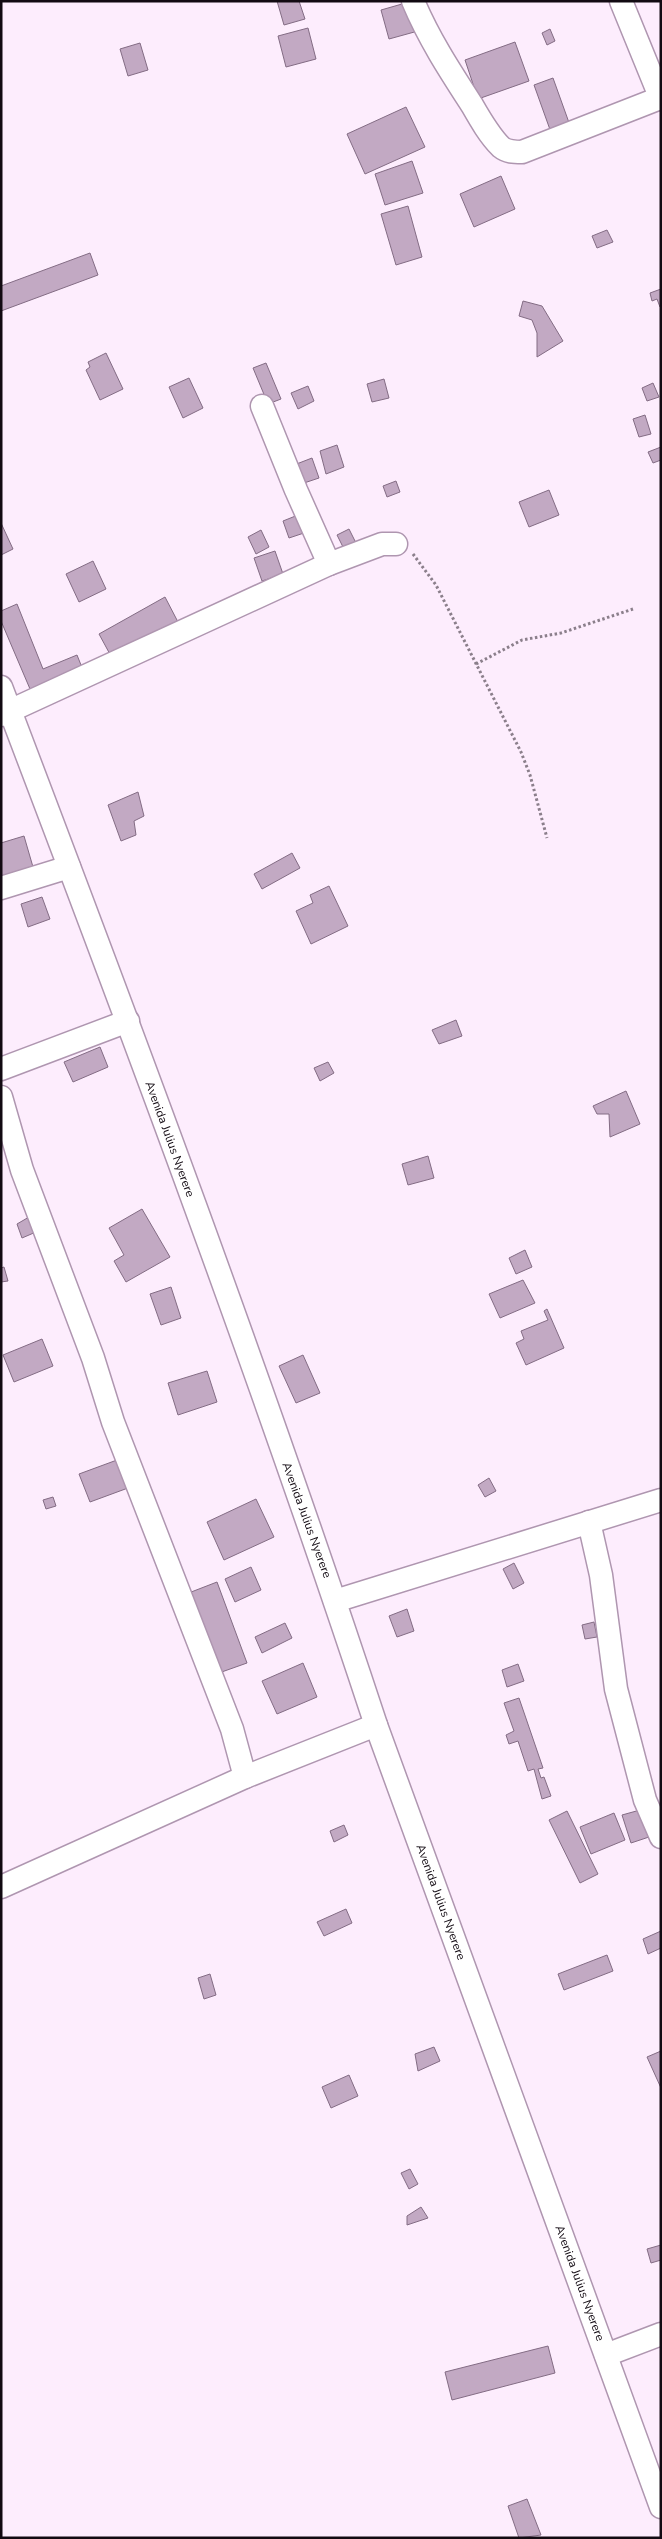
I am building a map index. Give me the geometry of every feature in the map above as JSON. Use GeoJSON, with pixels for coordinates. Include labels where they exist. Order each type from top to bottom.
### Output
{"type":"FeatureCollection","features":[{"type":"Feature","properties":{"kind":"street"},"geometry":{"type":"LineString","coordinates":[[413,1],[428,36],[453,77],[489,132],[501,148],[509,152],[522,152],[661,98],[621,1]]}},
{"type":"Feature","properties":{"kind":"street"},"geometry":{"type":"LineString","coordinates":[[262,406],[329,564]]}},
{"type":"Feature","properties":{"kind":"street"},"geometry":{"type":"LineString","coordinates":[[6,714],[329,564],[382,544],[396,544]]}},
{"type":"Feature","properties":{"kind":"street","name":"Avenida Julius Nyerere"},"geometry":{"type":"LineString","coordinates":[[1,687],[6,714],[69,867],[128,1021],[335,1601],[376,1725],[661,2507]]}},
{"type":"Feature","properties":{"kind":"street"},"geometry":{"type":"LineString","coordinates":[[1,888],[69,867]]}},
{"type":"Feature","properties":{"kind":"street"},"geometry":{"type":"LineString","coordinates":[[1,1069],[128,1021]]}},
{"type":"Feature","properties":{"kind":"street"},"geometry":{"type":"LineString","coordinates":[[1,1097],[22,1170],[93,1358],[113,1422],[232,1729],[245,1777]]}},
{"type":"Feature","properties":{"kind":"street"},"geometry":{"type":"LineString","coordinates":[[335,1601],[661,1500]]}},
{"type":"Feature","properties":{"kind":"street"},"geometry":{"type":"LineString","coordinates":[[589,1522],[601,1575],[616,1689],[645,1800],[661,1837]]}},
{"type":"Feature","properties":{"kind":"street"},"geometry":{"type":"LineString","coordinates":[[1,1887],[245,1777],[376,1725]]}},
{"type":"Feature","properties":{"kind":"street"},"geometry":{"type":"LineString","coordinates":[[606,2355],[661,2334]]}},
{"type":"Feature","properties":{"kind":"path"},"geometry":{"type":"LineString","coordinates":[[396,544],[411,550],[436,585],[527,768],[547,838]]}},
{"type":"Feature","properties":{"kind":"path"},"geometry":{"type":"LineString","coordinates":[[476,664],[522,640],[561,632],[633,609]]}},
{"type":"Feature","properties":{"kind":"building"},"geometry":{"type":"Polygon","coordinates":[[[277,1],[299,1],[305,19],[284,25],[277,1]]]}},
{"type":"Feature","properties":{"kind":"building"},"geometry":{"type":"Polygon","coordinates":[[[409,2],[418,31],[389,39],[381,10],[409,2]]]}},
{"type":"Feature","properties":{"kind":"building"},"geometry":{"type":"Polygon","coordinates":[[[308,28],[316,59],[286,67],[278,36],[308,28]]]}},
{"type":"Feature","properties":{"kind":"building"},"geometry":{"type":"Polygon","coordinates":[[[550,29],[555,41],[547,45],[542,33],[550,29]]]}},
{"type":"Feature","properties":{"kind":"building"},"geometry":{"type":"Polygon","coordinates":[[[515,42],[529,81],[478,99],[465,60],[515,42]]]}},
{"type":"Feature","properties":{"kind":"building"},"geometry":{"type":"Polygon","coordinates":[[[140,43],[148,70],[128,76],[120,49],[140,43]]]}},
{"type":"Feature","properties":{"kind":"building"},"geometry":{"type":"Polygon","coordinates":[[[553,78],[572,131],[553,138],[534,85],[553,78]]]}},
{"type":"Feature","properties":{"kind":"building"},"geometry":{"type":"Polygon","coordinates":[[[406,107],[425,147],[365,174],[347,134],[406,107]]]}},
{"type":"Feature","properties":{"kind":"building"},"geometry":{"type":"Polygon","coordinates":[[[412,161],[423,193],[385,205],[375,174],[412,161]]]}},
{"type":"Feature","properties":{"kind":"building"},"geometry":{"type":"Polygon","coordinates":[[[501,176],[515,209],[474,227],[460,194],[501,176]]]}},
{"type":"Feature","properties":{"kind":"building"},"geometry":{"type":"Polygon","coordinates":[[[408,206],[422,257],[396,265],[381,214],[408,206]]]}},
{"type":"Feature","properties":{"kind":"building"},"geometry":{"type":"Polygon","coordinates":[[[607,230],[613,242],[597,248],[592,236],[607,230]]]}},
{"type":"Feature","properties":{"kind":"building"},"geometry":{"type":"Polygon","coordinates":[[[90,253],[98,275],[1,311],[1,286],[90,253]]]}},
{"type":"Feature","properties":{"kind":"building"},"geometry":{"type":"Polygon","coordinates":[[[661,289],[660,307],[657,299],[652,301],[650,293],[661,289]]]}},
{"type":"Feature","properties":{"kind":"building"},"geometry":{"type":"Polygon","coordinates":[[[523,301],[542,306],[563,341],[537,357],[537,333],[532,320],[519,316],[523,301]]]}},
{"type":"Feature","properties":{"kind":"building"},"geometry":{"type":"Polygon","coordinates":[[[106,353],[123,389],[100,400],[86,370],[90,367],[88,362],[106,353]]]}},
{"type":"Feature","properties":{"kind":"building"},"geometry":{"type":"Polygon","coordinates":[[[266,363],[281,399],[268,404],[253,368],[266,363]]]}},
{"type":"Feature","properties":{"kind":"building"},"geometry":{"type":"Polygon","coordinates":[[[189,378],[203,408],[183,418],[169,387],[189,378]]]}},
{"type":"Feature","properties":{"kind":"building"},"geometry":{"type":"Polygon","coordinates":[[[384,379],[389,398],[372,402],[367,384],[384,379]]]}},
{"type":"Feature","properties":{"kind":"building"},"geometry":{"type":"Polygon","coordinates":[[[653,383],[659,397],[647,401],[642,388],[653,383]]]}},
{"type":"Feature","properties":{"kind":"building"},"geometry":{"type":"Polygon","coordinates":[[[308,386],[314,401],[298,409],[291,393],[308,386]]]}},
{"type":"Feature","properties":{"kind":"building"},"geometry":{"type":"Polygon","coordinates":[[[645,415],[651,434],[639,437],[633,419],[645,415]]]}},
{"type":"Feature","properties":{"kind":"building"},"geometry":{"type":"Polygon","coordinates":[[[337,445],[344,467],[326,474],[320,451],[337,445]]]}},
{"type":"Feature","properties":{"kind":"building"},"geometry":{"type":"Polygon","coordinates":[[[661,447],[661,460],[653,463],[648,452],[661,447]]]}},
{"type":"Feature","properties":{"kind":"building"},"geometry":{"type":"Polygon","coordinates":[[[312,458],[319,478],[301,484],[294,465],[312,458]]]}},
{"type":"Feature","properties":{"kind":"building"},"geometry":{"type":"Polygon","coordinates":[[[396,481],[400,492],[387,497],[383,486],[396,481]]]}},
{"type":"Feature","properties":{"kind":"building"},"geometry":{"type":"Polygon","coordinates":[[[549,490],[559,515],[529,527],[519,502],[549,490]]]}},
{"type":"Feature","properties":{"kind":"building"},"geometry":{"type":"Polygon","coordinates":[[[298,515],[304,533],[289,538],[283,521],[298,515]]]}},
{"type":"Feature","properties":{"kind":"building"},"geometry":{"type":"Polygon","coordinates":[[[1,523],[13,549],[1,555],[1,523]]]}},
{"type":"Feature","properties":{"kind":"building"},"geometry":{"type":"Polygon","coordinates":[[[349,529],[357,545],[345,551],[337,535],[349,529]]]}},
{"type":"Feature","properties":{"kind":"building"},"geometry":{"type":"Polygon","coordinates":[[[261,530],[269,547],[256,554],[248,537],[261,530]]]}},
{"type":"Feature","properties":{"kind":"building"},"geometry":{"type":"Polygon","coordinates":[[[275,551],[283,574],[262,581],[254,558],[275,551]]]}},
{"type":"Feature","properties":{"kind":"building"},"geometry":{"type":"Polygon","coordinates":[[[93,561],[106,589],[79,602],[66,574],[93,561]]]}},
{"type":"Feature","properties":{"kind":"building"},"geometry":{"type":"Polygon","coordinates":[[[165,597],[178,622],[112,658],[99,634],[165,597]]]}},
{"type":"Feature","properties":{"kind":"building"},"geometry":{"type":"Polygon","coordinates":[[[17,604],[43,669],[77,655],[85,675],[33,696],[1,621],[1,611],[17,604]]]}},
{"type":"Feature","properties":{"kind":"building"},"geometry":{"type":"Polygon","coordinates":[[[138,792],[144,816],[134,821],[136,835],[121,841],[108,805],[138,792]]]}},
{"type":"Feature","properties":{"kind":"building"},"geometry":{"type":"Polygon","coordinates":[[[24,836],[33,867],[1,876],[1,843],[24,836]]]}},
{"type":"Feature","properties":{"kind":"building"},"geometry":{"type":"Polygon","coordinates":[[[292,853],[300,868],[262,889],[254,874],[292,853]]]}},
{"type":"Feature","properties":{"kind":"building"},"geometry":{"type":"Polygon","coordinates":[[[329,886],[348,926],[311,944],[296,911],[313,903],[310,895],[329,886]]]}},
{"type":"Feature","properties":{"kind":"building"},"geometry":{"type":"Polygon","coordinates":[[[42,897],[50,919],[28,927],[21,904],[42,897]]]}},
{"type":"Feature","properties":{"kind":"building"},"geometry":{"type":"Polygon","coordinates":[[[456,1020],[462,1036],[439,1044],[432,1030],[456,1020]]]}},
{"type":"Feature","properties":{"kind":"building"},"geometry":{"type":"Polygon","coordinates":[[[100,1047],[108,1067],[73,1082],[64,1062],[100,1047]]]}},
{"type":"Feature","properties":{"kind":"building"},"geometry":{"type":"Polygon","coordinates":[[[328,1062],[334,1073],[320,1081],[314,1068],[328,1062]]]}},
{"type":"Feature","properties":{"kind":"building"},"geometry":{"type":"Polygon","coordinates":[[[626,1091],[640,1124],[610,1137],[609,1114],[597,1114],[593,1106],[626,1091]]]}},
{"type":"Feature","properties":{"kind":"building"},"geometry":{"type":"Polygon","coordinates":[[[428,1156],[434,1178],[408,1185],[402,1164],[428,1156]]]}},
{"type":"Feature","properties":{"kind":"building"},"geometry":{"type":"Polygon","coordinates":[[[142,1209],[170,1257],[126,1282],[114,1261],[124,1255],[109,1228],[142,1209]]]}},
{"type":"Feature","properties":{"kind":"building"},"geometry":{"type":"Polygon","coordinates":[[[29,1217],[36,1232],[22,1238],[17,1224],[29,1217]]]}},
{"type":"Feature","properties":{"kind":"building"},"geometry":{"type":"Polygon","coordinates":[[[525,1250],[532,1267],[516,1274],[509,1258],[525,1250]]]}},
{"type":"Feature","properties":{"kind":"building"},"geometry":{"type":"Polygon","coordinates":[[[4,1267],[8,1281],[1,1282],[1,1268],[4,1267]]]}},
{"type":"Feature","properties":{"kind":"building"},"geometry":{"type":"Polygon","coordinates":[[[523,1280],[535,1303],[500,1318],[489,1294],[523,1280]]]}},
{"type":"Feature","properties":{"kind":"building"},"geometry":{"type":"Polygon","coordinates":[[[171,1287],[181,1318],[161,1325],[150,1294],[171,1287]]]}},
{"type":"Feature","properties":{"kind":"building"},"geometry":{"type":"Polygon","coordinates":[[[547,1309],[564,1348],[526,1365],[516,1343],[524,1339],[521,1331],[548,1320],[544,1311],[547,1309]]]}},
{"type":"Feature","properties":{"kind":"building"},"geometry":{"type":"Polygon","coordinates":[[[42,1339],[53,1366],[14,1382],[3,1355],[42,1339]]]}},
{"type":"Feature","properties":{"kind":"building"},"geometry":{"type":"Polygon","coordinates":[[[303,1355],[320,1393],[296,1403],[279,1366],[303,1355]]]}},
{"type":"Feature","properties":{"kind":"building"},"geometry":{"type":"Polygon","coordinates":[[[207,1371],[217,1402],[178,1415],[168,1383],[207,1371]]]}},
{"type":"Feature","properties":{"kind":"building"},"geometry":{"type":"Polygon","coordinates":[[[117,1460],[128,1488],[90,1502],[79,1474],[117,1460]]]}},
{"type":"Feature","properties":{"kind":"building"},"geometry":{"type":"Polygon","coordinates":[[[489,1478],[496,1491],[485,1497],[478,1485],[489,1478]]]}},
{"type":"Feature","properties":{"kind":"building"},"geometry":{"type":"Polygon","coordinates":[[[53,1497],[56,1506],[46,1509],[43,1500],[53,1497]]]}},
{"type":"Feature","properties":{"kind":"building"},"geometry":{"type":"Polygon","coordinates":[[[256,1499],[274,1537],[224,1560],[207,1522],[256,1499]]]}},
{"type":"Feature","properties":{"kind":"building"},"geometry":{"type":"Polygon","coordinates":[[[514,1563],[524,1583],[513,1589],[503,1569],[514,1563]]]}},
{"type":"Feature","properties":{"kind":"building"},"geometry":{"type":"Polygon","coordinates":[[[251,1567],[261,1590],[235,1602],[225,1579],[251,1567]]]}},
{"type":"Feature","properties":{"kind":"building"},"geometry":{"type":"Polygon","coordinates":[[[217,1582],[247,1663],[216,1674],[186,1594],[217,1582]]]}},
{"type":"Feature","properties":{"kind":"building"},"geometry":{"type":"Polygon","coordinates":[[[407,1609],[414,1631],[397,1637],[389,1616],[407,1609]]]}},
{"type":"Feature","properties":{"kind":"building"},"geometry":{"type":"Polygon","coordinates":[[[594,1622],[597,1637],[585,1639],[582,1625],[594,1622]]]}},
{"type":"Feature","properties":{"kind":"building"},"geometry":{"type":"Polygon","coordinates":[[[285,1623],[292,1638],[262,1653],[255,1637],[285,1623]]]}},
{"type":"Feature","properties":{"kind":"building"},"geometry":{"type":"Polygon","coordinates":[[[303,1663],[317,1697],[277,1714],[262,1681],[303,1663]]]}},
{"type":"Feature","properties":{"kind":"building"},"geometry":{"type":"Polygon","coordinates":[[[518,1664],[524,1681],[507,1687],[502,1670],[518,1664]]]}},
{"type":"Feature","properties":{"kind":"building"},"geometry":{"type":"Polygon","coordinates":[[[519,1698],[543,1768],[538,1769],[541,1778],[544,1777],[551,1796],[542,1799],[534,1769],[528,1771],[518,1741],[509,1744],[506,1735],[514,1731],[504,1703],[519,1698]]]}},
{"type":"Feature","properties":{"kind":"building"},"geometry":{"type":"Polygon","coordinates":[[[640,1810],[649,1837],[631,1843],[622,1815],[640,1810]]]}},
{"type":"Feature","properties":{"kind":"building"},"geometry":{"type":"Polygon","coordinates":[[[567,1811],[598,1874],[580,1883],[549,1820],[567,1811]]]}},
{"type":"Feature","properties":{"kind":"building"},"geometry":{"type":"Polygon","coordinates":[[[614,1813],[625,1840],[591,1854],[580,1827],[614,1813]]]}},
{"type":"Feature","properties":{"kind":"building"},"geometry":{"type":"Polygon","coordinates":[[[344,1825],[348,1835],[334,1842],[330,1831],[344,1825]]]}},
{"type":"Feature","properties":{"kind":"building"},"geometry":{"type":"Polygon","coordinates":[[[346,1909],[352,1923],[324,1936],[317,1922],[346,1909]]]}},
{"type":"Feature","properties":{"kind":"building"},"geometry":{"type":"Polygon","coordinates":[[[661,1931],[661,1948],[648,1954],[643,1939],[661,1931]]]}},
{"type":"Feature","properties":{"kind":"building"},"geometry":{"type":"Polygon","coordinates":[[[607,1955],[613,1971],[564,1990],[558,1974],[607,1955]]]}},
{"type":"Feature","properties":{"kind":"building"},"geometry":{"type":"Polygon","coordinates":[[[210,1974],[216,1995],[204,1999],[198,1978],[210,1974]]]}},
{"type":"Feature","properties":{"kind":"building"},"geometry":{"type":"Polygon","coordinates":[[[434,2047],[440,2061],[418,2071],[415,2054],[434,2047]]]}},
{"type":"Feature","properties":{"kind":"building"},"geometry":{"type":"Polygon","coordinates":[[[661,2051],[661,2088],[647,2057],[661,2051]]]}},
{"type":"Feature","properties":{"kind":"building"},"geometry":{"type":"Polygon","coordinates":[[[349,2075],[358,2096],[331,2108],[322,2087],[349,2075]]]}},
{"type":"Feature","properties":{"kind":"building"},"geometry":{"type":"Polygon","coordinates":[[[410,2169],[418,2184],[409,2189],[401,2173],[410,2169]]]}},
{"type":"Feature","properties":{"kind":"building"},"geometry":{"type":"Polygon","coordinates":[[[421,2207],[428,2218],[407,2225],[407,2216],[421,2207]]]}},
{"type":"Feature","properties":{"kind":"building"},"geometry":{"type":"Polygon","coordinates":[[[661,2245],[661,2260],[651,2263],[647,2249],[661,2245]]]}},
{"type":"Feature","properties":{"kind":"building"},"geometry":{"type":"Polygon","coordinates":[[[548,2346],[555,2373],[452,2400],[445,2372],[548,2346]]]}},
{"type":"Feature","properties":{"kind":"building"},"geometry":{"type":"Polygon","coordinates":[[[527,2499],[541,2535],[519,2538],[508,2506],[527,2499]]]}}]}
